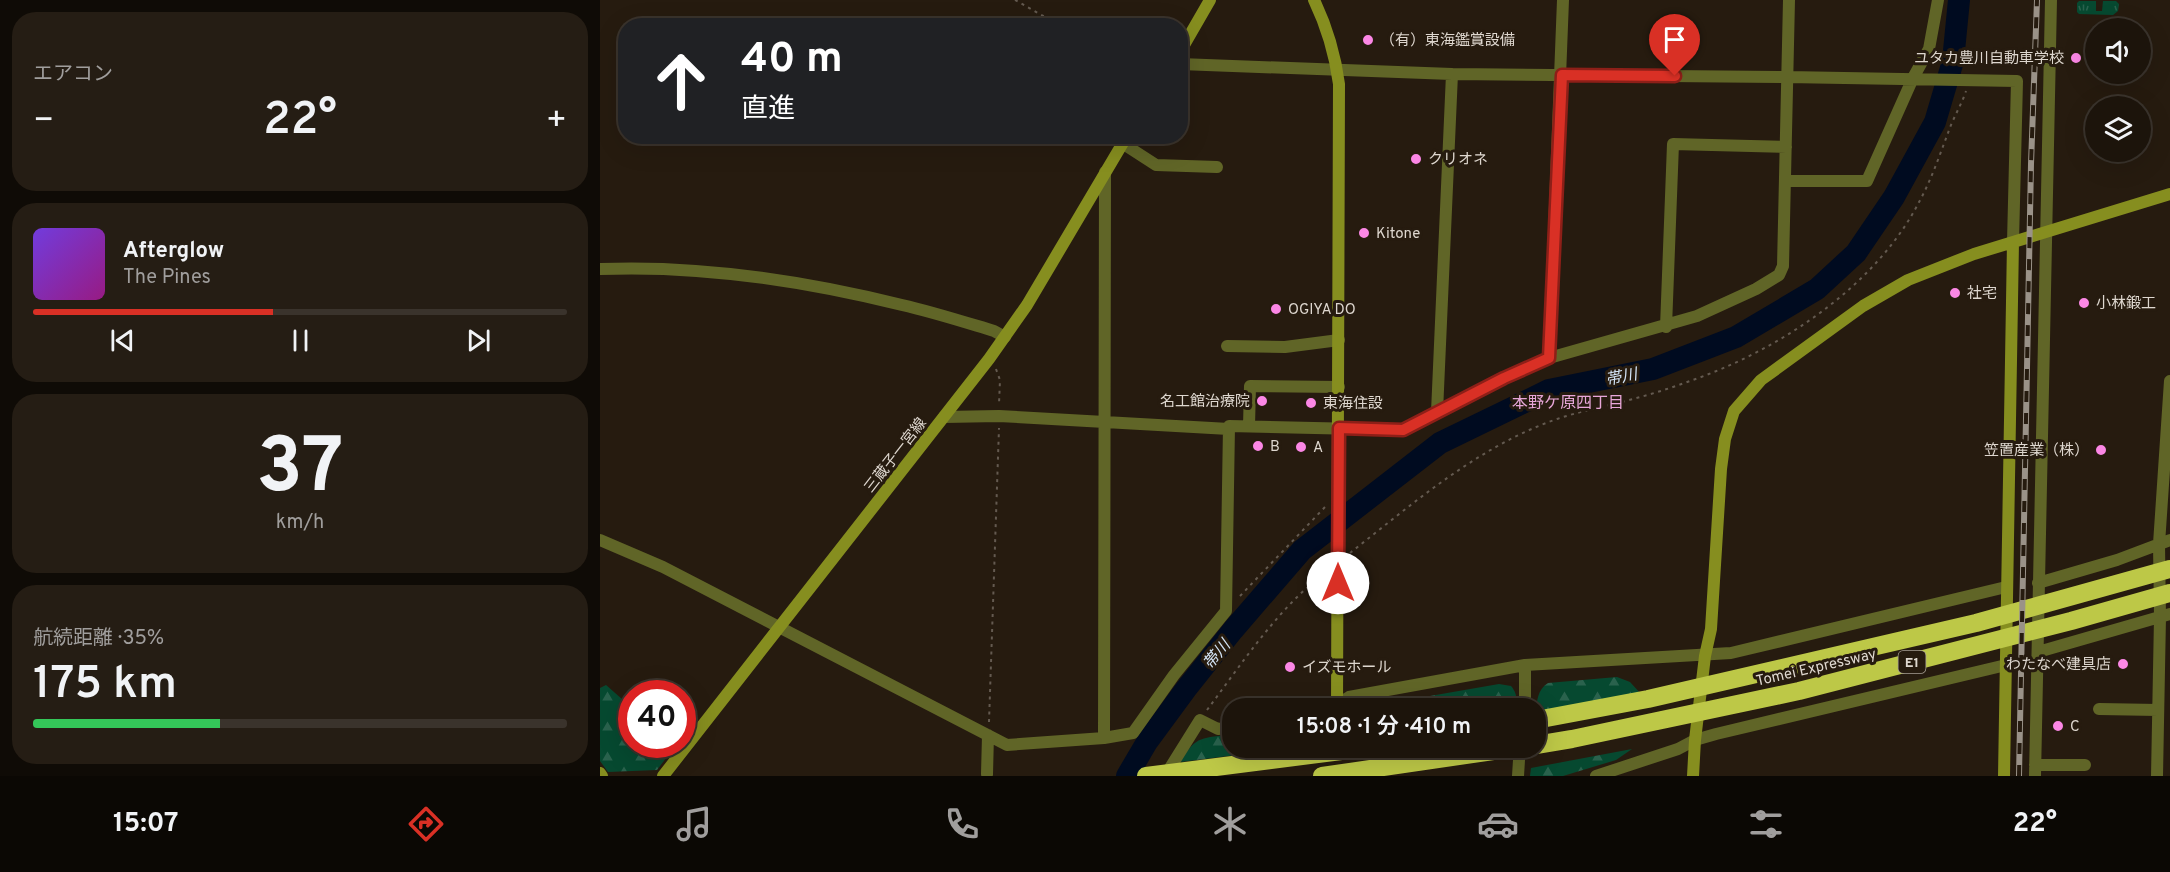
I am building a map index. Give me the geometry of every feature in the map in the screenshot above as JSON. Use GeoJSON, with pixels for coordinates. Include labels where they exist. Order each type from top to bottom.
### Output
{"type":"FeatureCollection","features":[{"type":"Feature","properties":{"kind":"highway"},"geometry":{"type":"LineString","coordinates":[[2067,599],[2170,560]]}},
{"type":"Feature","properties":{"kind":"highway","name":"Tomei Expressway"},"geometry":{"type":"LineString","coordinates":[[1546,718],[1648,699],[1976,623],[2170,569]]}},
{"type":"Feature","properties":{"kind":"highway","name":"Tomei Expressway"},"geometry":{"type":"LineString","coordinates":[[1546,743],[1799,691],[2170,593]]}},
{"type":"Feature","properties":{"kind":"highway"},"geometry":{"type":"LineString","coordinates":[[1146,776],[1292,758]]}},
{"type":"Feature","properties":{"kind":"highway"},"geometry":{"type":"LineString","coordinates":[[1322,776],[1477,758]]}},
{"type":"Feature","properties":{"kind":"street"},"geometry":{"type":"LineString","coordinates":[[1314,0],[1328,32],[1337,70],[1340,140],[1335,698]]}},
{"type":"Feature","properties":{"kind":"street"},"geometry":{"type":"LineString","coordinates":[[1549,358],[1562,75],[1563,0]]}},
{"type":"Feature","properties":{"kind":"street"},"geometry":{"type":"LineString","coordinates":[[600,540],[663,567],[1007,745],[1104,738],[1133,733],[1174,675],[1226,611],[1229,426],[1403,430],[1504,378],[1549,358],[1666,327],[1697,316],[1756,289],[1779,275],[1783,266],[1789,0]]}},
{"type":"Feature","properties":{"kind":"street"},"geometry":{"type":"LineString","coordinates":[[1785,181],[1867,181],[1913,78],[1929,48],[1938,0]]}},
{"type":"Feature","properties":{"kind":"street"},"geometry":{"type":"LineString","coordinates":[[2051,0],[2035,770],[2085,765]]}},
{"type":"Feature","properties":{"kind":"street"},"geometry":{"type":"LineString","coordinates":[[1188,38],[1208,2]]}},
{"type":"Feature","properties":{"kind":"street"},"geometry":{"type":"LineString","coordinates":[[1188,64],[1452,74],[2018,81],[2006,587],[2004,776]]}},
{"type":"Feature","properties":{"kind":"street"},"geometry":{"type":"LineString","coordinates":[[1437,412],[1452,74]]}},
{"type":"Feature","properties":{"kind":"street","name":"三蔵子一宮線"},"geometry":{"type":"LineString","coordinates":[[663,776],[1005,337],[1027,305],[1122,144]]}},
{"type":"Feature","properties":{"kind":"street"},"geometry":{"type":"LineString","coordinates":[[1130,144],[1156,165],[1218,167]]}},
{"type":"Feature","properties":{"kind":"street"},"geometry":{"type":"LineString","coordinates":[[1666,327],[1673,144],[1786,147]]}},
{"type":"Feature","properties":{"kind":"street"},"geometry":{"type":"LineString","coordinates":[[1104,738],[1105,172]]}},
{"type":"Feature","properties":{"kind":"street"},"geometry":{"type":"LineString","coordinates":[[1693,776],[1695,740],[1711,629],[1721,469],[1725,439],[1734,411],[1761,380],[1884,292],[1950,262],[2170,194]]}},
{"type":"Feature","properties":{"kind":"street"},"geometry":{"type":"LineString","coordinates":[[600,269],[710,272],[794,283],[903,305],[994,331],[1005,337]]}},
{"type":"Feature","properties":{"kind":"street"},"geometry":{"type":"LineString","coordinates":[[1227,346],[1285,347],[1340,340]]}},
{"type":"Feature","properties":{"kind":"street"},"geometry":{"type":"LineString","coordinates":[[2157,776],[2158,710],[2164,695],[2164,542],[2170,381]]}},
{"type":"Feature","properties":{"kind":"street"},"geometry":{"type":"LineString","coordinates":[[1249,426],[1250,386],[1339,387]]}},
{"type":"Feature","properties":{"kind":"street"},"geometry":{"type":"LineString","coordinates":[[944,417],[999,416],[1229,429]]}},
{"type":"Feature","properties":{"kind":"street"},"geometry":{"type":"LineString","coordinates":[[2038,583],[2117,560],[2164,542]]}},
{"type":"Feature","properties":{"kind":"street"},"geometry":{"type":"LineString","coordinates":[[1348,698],[1525,665],[1731,653],[2006,587]]}},
{"type":"Feature","properties":{"kind":"street"},"geometry":{"type":"LineString","coordinates":[[2038,651],[2165,615]]}},
{"type":"Feature","properties":{"kind":"street"},"geometry":{"type":"LineString","coordinates":[[1525,665],[1525,698]]}},
{"type":"Feature","properties":{"kind":"street"},"geometry":{"type":"LineString","coordinates":[[1596,776],[1716,734],[2006,665]]}},
{"type":"Feature","properties":{"kind":"street"},"geometry":{"type":"LineString","coordinates":[[2099,709],[2158,710]]}},
{"type":"Feature","properties":{"kind":"street"},"geometry":{"type":"LineString","coordinates":[[1168,775],[1200,720],[1218,729],[1222,728]]}},
{"type":"Feature","properties":{"kind":"street"},"geometry":{"type":"LineString","coordinates":[[987,774],[988,735]]}},
{"type":"Feature","properties":{"kind":"street"},"geometry":{"type":"LineString","coordinates":[[1518,776],[1520,758]]}},
{"type":"Feature","properties":{"kind":"path"},"geometry":{"type":"LineString","coordinates":[[1016,0],[1047,18]]}},
{"type":"Feature","properties":{"kind":"path"},"geometry":{"type":"LineString","coordinates":[[1200,720],[1248,655],[1298,595],[1338,559],[1460,469],[1491,450],[1545,423],[1581,411],[1633,399],[1724,369],[1770,345],[1856,284],[1880,258],[1918,205],[1965,94],[1965,80]]}},
{"type":"Feature","properties":{"kind":"path"},"geometry":{"type":"LineString","coordinates":[[988,735],[1000,380],[998,371],[989,359]]}},
{"type":"Feature","properties":{"kind":"path"},"geometry":{"type":"LineString","coordinates":[[1226,611],[1268,564],[1338,499]]}},
{"type":"Feature","properties":{"kind":"green space"},"geometry":{"type":"Polygon","coordinates":[[[2096,1],[2096,11],[2102,11],[2103,1],[2116,1],[2119,4],[2118,11],[2113,15],[2079,14],[2077,3],[2096,1]]]}},
{"type":"Feature","properties":{"kind":"green space"},"geometry":{"type":"Polygon","coordinates":[[[1617,677],[1630,682],[1641,694],[1546,711],[1546,698],[1538,698],[1548,683],[1617,677]]]}},
{"type":"Feature","properties":{"kind":"green space"},"geometry":{"type":"Polygon","coordinates":[[[1499,684],[1511,686],[1516,696],[1516,698],[1418,698],[1499,684]]]}},
{"type":"Feature","properties":{"kind":"green space"},"geometry":{"type":"Polygon","coordinates":[[[606,685],[618,696],[618,758],[666,758],[657,770],[608,772],[600,761],[600,688],[606,685]]]}},
{"type":"Feature","properties":{"kind":"green space"},"geometry":{"type":"Polygon","coordinates":[[[1222,736],[1222,757],[1180,762],[1196,742],[1222,736]]]}},
{"type":"Feature","properties":{"kind":"green space"},"geometry":{"type":"Polygon","coordinates":[[[1632,749],[1616,760],[1563,776],[1530,776],[1531,768],[1632,749]]]}},
{"type":"Feature","properties":{"kind":"waterway","name":"帯川"},"geometry":{"type":"LineString","coordinates":[[1127,776],[1147,742],[1186,689],[1302,550],[1440,443],[1549,390],[1653,369],[1736,337],[1817,289],[1856,253],[1894,197],[1935,122],[1953,61],[1959,0]]}},
{"type":"Feature","properties":{"kind":"railway"},"geometry":{"type":"LineString","coordinates":[[2019,776],[2031,164],[2037,0]]}},
{"type":"Feature","properties":{"kind":"place","name":"（有）東海鑑賞設備"},"geometry":{"type":"Point","coordinates":[1368,40]}},
{"type":"Feature","properties":{"kind":"place","name":"ユタカ豊川自動車学校"},"geometry":{"type":"Point","coordinates":[2076,58]}},
{"type":"Feature","properties":{"kind":"place","name":"クリオネ"},"geometry":{"type":"Point","coordinates":[1416,159]}},
{"type":"Feature","properties":{"kind":"place","name":"Kitone"},"geometry":{"type":"Point","coordinates":[1364,233]}},
{"type":"Feature","properties":{"kind":"place","name":"社宅"},"geometry":{"type":"Point","coordinates":[1955,293]}},
{"type":"Feature","properties":{"kind":"place","name":"小林鍛工"},"geometry":{"type":"Point","coordinates":[2084,303]}},
{"type":"Feature","properties":{"kind":"place","name":"OGIYA DO"},"geometry":{"type":"Point","coordinates":[1276,309]}},
{"type":"Feature","properties":{"kind":"place","name":"名工館治療院"},"geometry":{"type":"Point","coordinates":[1262,401]}},
{"type":"Feature","properties":{"kind":"place","name":"東海住設"},"geometry":{"type":"Point","coordinates":[1311,403]}},
{"type":"Feature","properties":{"kind":"place","name":"B"},"geometry":{"type":"Point","coordinates":[1258,446]}},
{"type":"Feature","properties":{"kind":"place","name":"A"},"geometry":{"type":"Point","coordinates":[1301,447]}},
{"type":"Feature","properties":{"kind":"place","name":"笠置産業（株）"},"geometry":{"type":"Point","coordinates":[2101,450]}},
{"type":"Feature","properties":{"kind":"place","name":"わたなべ建具店"},"geometry":{"type":"Point","coordinates":[2123,664]}},
{"type":"Feature","properties":{"kind":"place","name":"イズモホール"},"geometry":{"type":"Point","coordinates":[1290,667]}},
{"type":"Feature","properties":{"kind":"place","name":"C"},"geometry":{"type":"Point","coordinates":[2058,726]}},
{"type":"Feature","properties":{"kind":"district","name":"本野ケ原四丁目"},"geometry":{"type":"Point","coordinates":[1568,402]}},
{"type":"Feature","properties":{"kind":"route"},"geometry":{"type":"LineString","coordinates":[[1338,583],[1339,428],[1403,430],[1504,378],[1549,358],[1562,75],[1675,76]]}}]}
